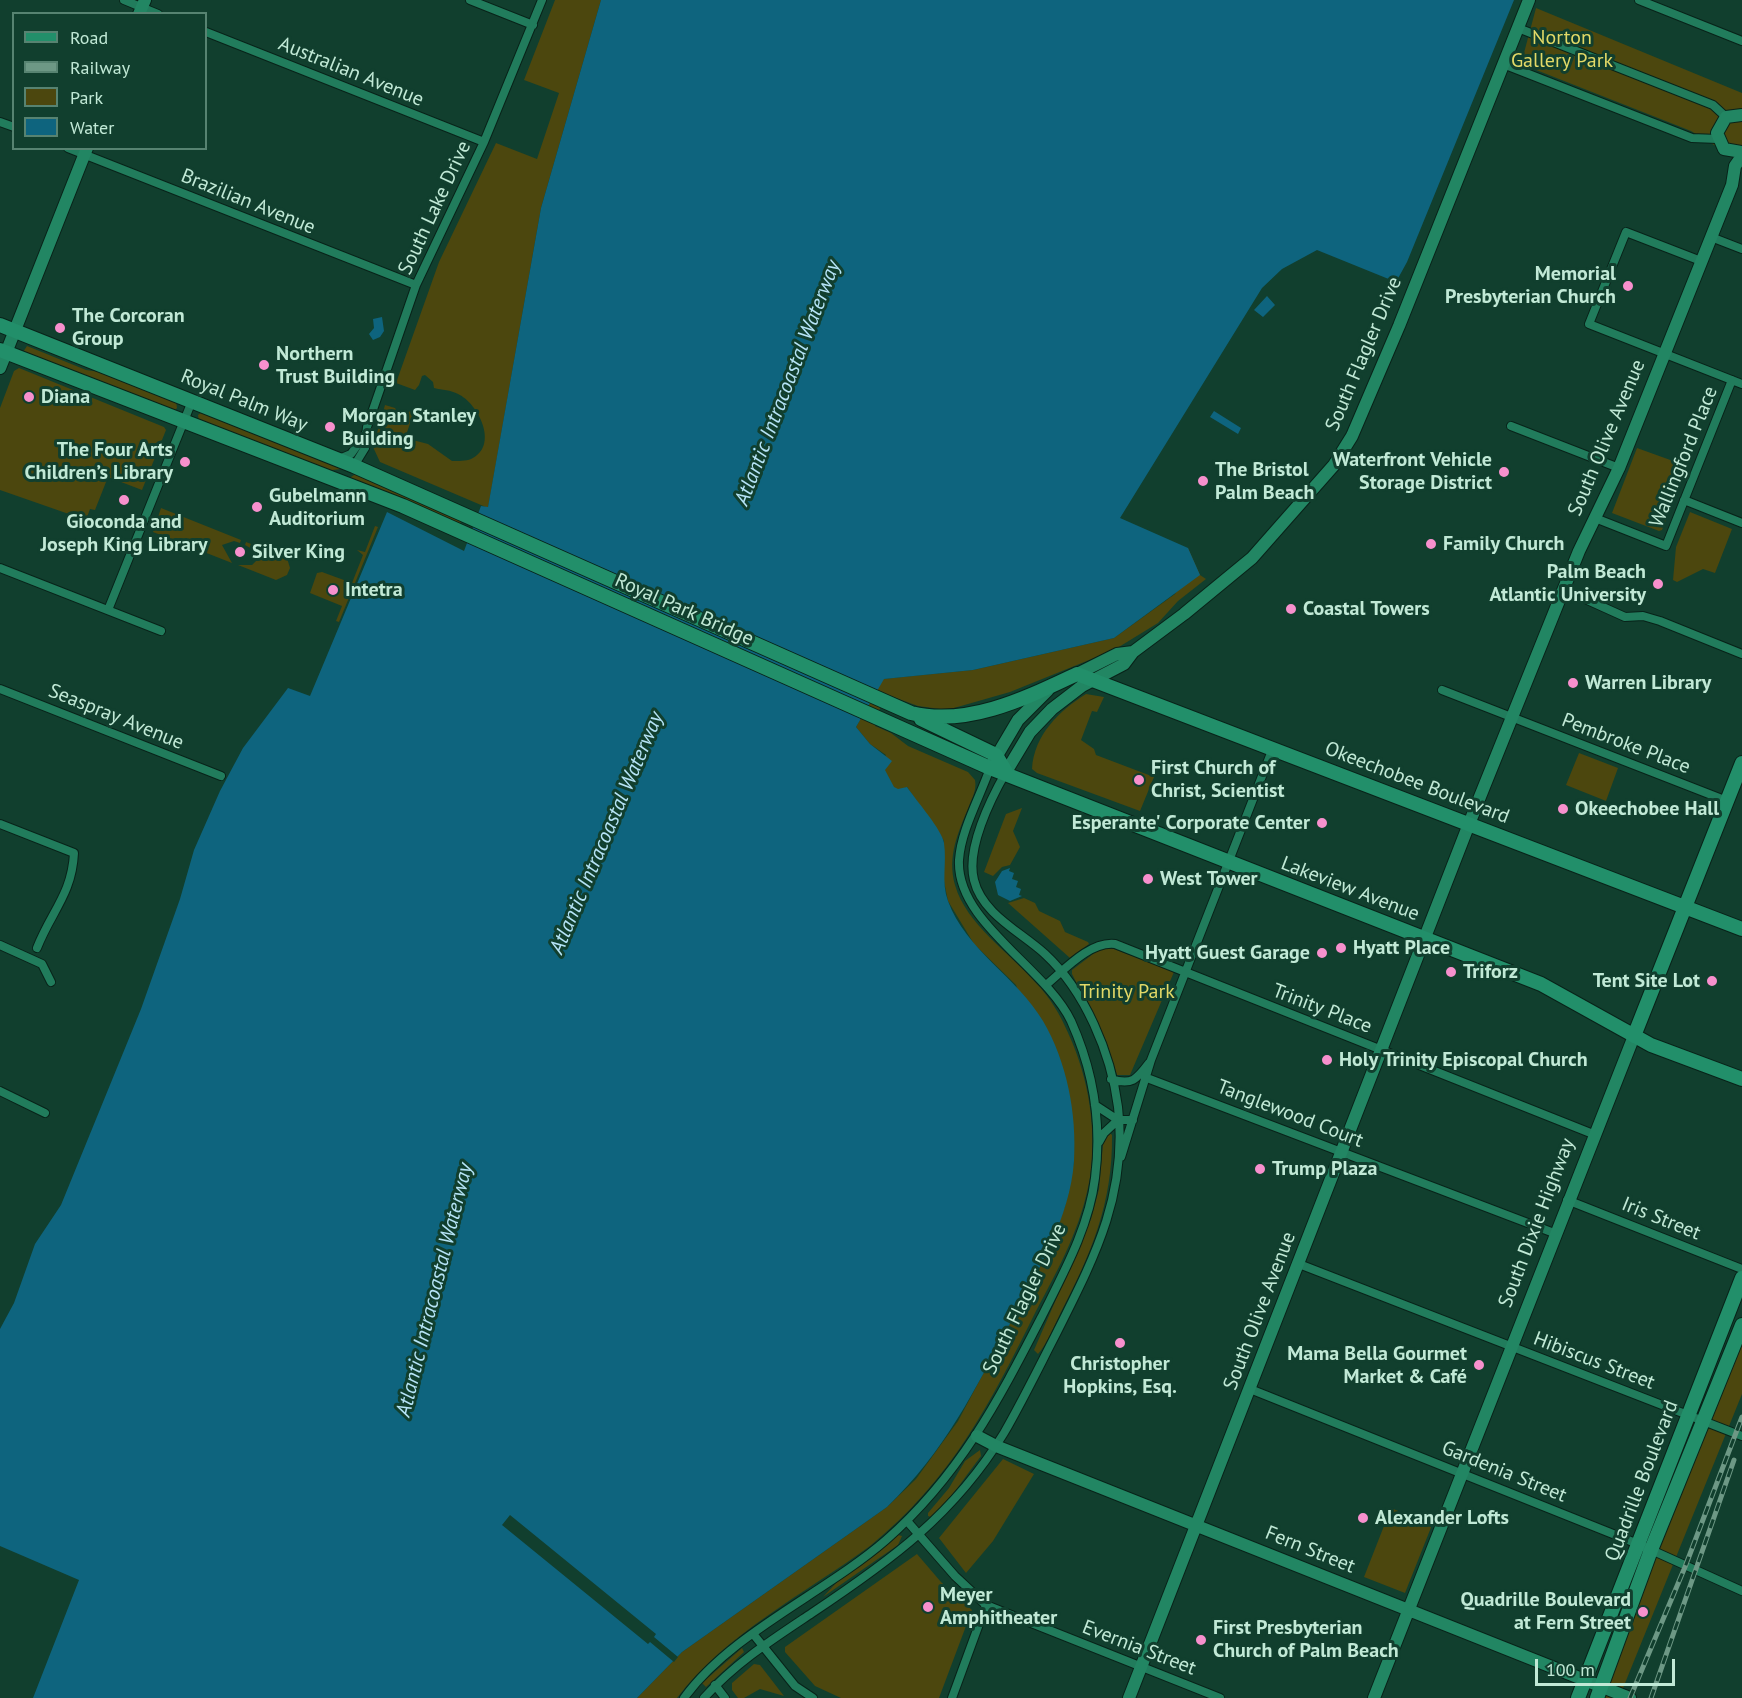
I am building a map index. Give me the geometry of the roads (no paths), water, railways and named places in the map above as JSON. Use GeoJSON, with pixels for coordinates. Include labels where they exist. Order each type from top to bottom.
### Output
{"type":"FeatureCollection","features":[{"type":"Feature","properties":{"kind":"main road","name":"Royal Palm Way"},"geometry":{"type":"LineString","coordinates":[[0,325],[338,459],[472,518]]}},
{"type":"Feature","properties":{"kind":"main road","name":"Royal Palm Way"},"geometry":{"type":"LineString","coordinates":[[3,351],[403,507],[465,534]]}},
{"type":"Feature","properties":{"kind":"main road"},"geometry":{"type":"LineString","coordinates":[[322,477],[354,466]]}},
{"type":"Feature","properties":{"kind":"main road","name":"Royal Park Bridge"},"geometry":{"type":"LineString","coordinates":[[472,518],[911,713]]}},
{"type":"Feature","properties":{"kind":"main road","name":"Royal Park Bridge"},"geometry":{"type":"LineString","coordinates":[[465,534],[887,722],[993,762]]}},
{"type":"Feature","properties":{"kind":"main road","name":"Okeechobee Boulevard"},"geometry":{"type":"LineString","coordinates":[[1077,674],[1742,929]]}},
{"type":"Feature","properties":{"kind":"main road","name":"South Flagler Drive"},"geometry":{"type":"LineString","coordinates":[[1054,685],[1077,674]]}},
{"type":"Feature","properties":{"kind":"main road"},"geometry":{"type":"LineString","coordinates":[[911,713],[941,718],[970,715],[1054,685]]}},
{"type":"Feature","properties":{"kind":"main road"},"geometry":{"type":"LineString","coordinates":[[911,713],[1006,772]]}},
{"type":"Feature","properties":{"kind":"main road","name":"South Dixie Highway"},"geometry":{"type":"LineString","coordinates":[[1634,1036],[1742,764]]}},
{"type":"Feature","properties":{"kind":"main road","name":"Lakeview Avenue"},"geometry":{"type":"LineString","coordinates":[[1006,772],[1229,863],[1541,984],[1634,1036],[1742,1079]]}},
{"type":"Feature","properties":{"kind":"main road","name":"Quadrille Boulevard"},"geometry":{"type":"LineString","coordinates":[[1599,1692],[1689,1416],[1742,1278]]}},
{"type":"Feature","properties":{"kind":"main road","name":"Quadrille Boulevard"},"geometry":{"type":"LineString","coordinates":[[1578,1698],[1704,1422],[1742,1325]]}},
{"type":"Feature","properties":{"kind":"street"},"geometry":{"type":"LineString","coordinates":[[124,0],[142,7]]}},
{"type":"Feature","properties":{"kind":"street"},"geometry":{"type":"LineString","coordinates":[[470,0],[533,26]]}},
{"type":"Feature","properties":{"kind":"street","name":"South Lake Drive"},"geometry":{"type":"LineString","coordinates":[[354,466],[365,448],[366,433],[416,285],[484,142],[542,0]]}},
{"type":"Feature","properties":{"kind":"street","name":"South Flagler Drive"},"geometry":{"type":"LineString","coordinates":[[704,1698],[715,1685],[761,1646],[919,1536],[949,1508],[996,1446],[1047,1351],[1100,1244],[1115,1195],[1119,1161],[1118,1120],[1111,1079],[1092,1018],[1062,972],[1045,954],[983,902],[974,880],[974,848],[996,790],[1022,743],[1045,715],[1072,692],[1124,664],[1133,652],[1171,625],[1252,558],[1341,455],[1352,436],[1399,326],[1529,0]]}},
{"type":"Feature","properties":{"kind":"street"},"geometry":{"type":"LineString","coordinates":[[1639,0],[1742,41]]}},
{"type":"Feature","properties":{"kind":"street"},"geometry":{"type":"LineString","coordinates":[[1518,28],[1713,105],[1726,117]]}},
{"type":"Feature","properties":{"kind":"street","name":"Australian Avenue"},"geometry":{"type":"LineString","coordinates":[[207,32],[484,142]]}},
{"type":"Feature","properties":{"kind":"street"},"geometry":{"type":"LineString","coordinates":[[1503,64],[1692,138],[1721,144],[1718,127],[1726,117],[1741,115]]}},
{"type":"Feature","properties":{"kind":"street","name":"South Olive Avenue"},"geometry":{"type":"LineString","coordinates":[[1129,1698],[1469,824],[1563,589],[1619,468],[1732,185],[1740,158],[1721,144]]}},
{"type":"Feature","properties":{"kind":"street"},"geometry":{"type":"LineString","coordinates":[[0,368],[3,351],[15,330],[86,152]]}},
{"type":"Feature","properties":{"kind":"street","name":"Brazilian Avenue"},"geometry":{"type":"LineString","coordinates":[[86,152],[416,285]]}},
{"type":"Feature","properties":{"kind":"street"},"geometry":{"type":"LineString","coordinates":[[1701,261],[1626,232],[1589,324],[1742,384]]}},
{"type":"Feature","properties":{"kind":"street"},"geometry":{"type":"LineString","coordinates":[[1711,237],[1742,249]]}},
{"type":"Feature","properties":{"kind":"street","name":"Wallingford Place"},"geometry":{"type":"LineString","coordinates":[[1595,518],[1666,546],[1732,380]]}},
{"type":"Feature","properties":{"kind":"street"},"geometry":{"type":"LineString","coordinates":[[108,610],[192,401]]}},
{"type":"Feature","properties":{"kind":"street"},"geometry":{"type":"LineString","coordinates":[[1511,426],[1619,468]]}},
{"type":"Feature","properties":{"kind":"street","name":"South Lake Drive"},"geometry":{"type":"LineString","coordinates":[[338,459],[351,454],[366,433]]}},
{"type":"Feature","properties":{"kind":"street"},"geometry":{"type":"LineString","coordinates":[[1684,500],[1742,523]]}},
{"type":"Feature","properties":{"kind":"street"},"geometry":{"type":"LineString","coordinates":[[0,568],[161,631]]}},
{"type":"Feature","properties":{"kind":"street"},"geometry":{"type":"LineString","coordinates":[[1563,589],[1625,617],[1643,616],[1660,621],[1742,654]]}},
{"type":"Feature","properties":{"kind":"street","name":"South Flagler Drive"},"geometry":{"type":"LineString","coordinates":[[1077,674],[1117,654],[1133,652]]}},
{"type":"Feature","properties":{"kind":"street","name":"South Flagler Drive"},"geometry":{"type":"LineString","coordinates":[[684,1698],[706,1671],[885,1541],[907,1521],[948,1474],[977,1436],[1048,1303],[1081,1235],[1093,1194],[1097,1144],[1095,1106],[1089,1070],[1080,1042],[1069,1017],[1046,985],[980,915],[968,898],[961,878],[961,848],[993,762],[1025,711],[1054,685]]}},
{"type":"Feature","properties":{"kind":"street","name":"Seaspray Avenue"},"geometry":{"type":"LineString","coordinates":[[0,689],[221,776]]}},
{"type":"Feature","properties":{"kind":"street","name":"Pembroke Place"},"geometry":{"type":"LineString","coordinates":[[1442,690],[1727,801]]}},
{"type":"Feature","properties":{"kind":"street"},"geometry":{"type":"LineString","coordinates":[[1119,1161],[1151,1060],[1188,973],[1273,748]]}},
{"type":"Feature","properties":{"kind":"street"},"geometry":{"type":"LineString","coordinates":[[0,824],[74,853],[68,889],[48,922],[37,948]]}},
{"type":"Feature","properties":{"kind":"street","name":"Trinity Place"},"geometry":{"type":"LineString","coordinates":[[1046,985],[1094,948],[1108,943],[1593,1134]]}},
{"type":"Feature","properties":{"kind":"street"},"geometry":{"type":"LineString","coordinates":[[0,945],[42,964],[51,982]]}},
{"type":"Feature","properties":{"kind":"street","name":"South Dixie Highway"},"geometry":{"type":"LineString","coordinates":[[1374,1698],[1554,1233],[1634,1036]]}},
{"type":"Feature","properties":{"kind":"street"},"geometry":{"type":"LineString","coordinates":[[1111,1079],[1123,1083],[1136,1080],[1151,1060]]}},
{"type":"Feature","properties":{"kind":"street","name":"Tanglewood Court"},"geometry":{"type":"LineString","coordinates":[[1147,1078],[1554,1233]]}},
{"type":"Feature","properties":{"kind":"street"},"geometry":{"type":"LineString","coordinates":[[0,1091],[45,1113]]}},
{"type":"Feature","properties":{"kind":"street"},"geometry":{"type":"LineString","coordinates":[[1095,1106],[1118,1120],[1133,1120]]}},
{"type":"Feature","properties":{"kind":"street"},"geometry":{"type":"LineString","coordinates":[[1097,1144],[1104,1133],[1118,1120]]}},
{"type":"Feature","properties":{"kind":"street","name":"Iris Street"},"geometry":{"type":"LineString","coordinates":[[1567,1200],[1742,1269]]}},
{"type":"Feature","properties":{"kind":"street","name":"Hibiscus Street"},"geometry":{"type":"LineString","coordinates":[[1299,1264],[1742,1436]]}},
{"type":"Feature","properties":{"kind":"street","name":"Gardenia Street"},"geometry":{"type":"LineString","coordinates":[[1250,1389],[1645,1547],[1742,1591]]}},
{"type":"Feature","properties":{"kind":"street","name":"Fern Street"},"geometry":{"type":"LineString","coordinates":[[977,1436],[996,1446],[1586,1679],[1599,1692],[1630,1698]]}},
{"type":"Feature","properties":{"kind":"street","name":"Evernia Street"},"geometry":{"type":"LineString","coordinates":[[907,1521],[955,1576],[987,1605],[1220,1698]]}},
{"type":"Feature","properties":{"kind":"street"},"geometry":{"type":"LineString","coordinates":[[952,1698],[987,1605]]}},
{"type":"Feature","properties":{"kind":"street"},"geometry":{"type":"LineString","coordinates":[[754,1635],[795,1686],[813,1698]]}},
{"type":"Feature","properties":{"kind":"street"},"geometry":{"type":"LineString","coordinates":[[715,1685],[725,1698]]}},
{"type":"Feature","properties":{"kind":"water","name":"Atlantic Intracoastal Waterway"},"geometry":{"type":"Polygon","coordinates":[[[601,0],[1514,0],[1407,262],[1396,282],[1317,250],[1282,269],[1262,288],[1120,518],[1188,548],[1200,575],[1114,638],[973,670],[884,679],[856,727],[870,744],[892,761],[885,770],[894,787],[898,789],[907,787],[939,831],[944,843],[944,880],[948,901],[967,934],[1020,991],[1043,1021],[1064,1071],[1074,1125],[1075,1143],[1071,1182],[1051,1243],[957,1419],[908,1486],[887,1507],[682,1652],[637,1698],[33,1698],[79,1580],[0,1546],[0,1329],[14,1303],[35,1244],[61,1205],[141,1009],[180,899],[194,850],[220,791],[243,748],[288,688],[310,696],[387,512],[464,551],[481,506],[488,507],[541,208],[601,0]]]}},
{"type":"Feature","properties":{"kind":"water"},"geometry":{"type":"Polygon","coordinates":[[[1267,296],[1275,305],[1263,317],[1254,310],[1267,296]]]}},
{"type":"Feature","properties":{"kind":"water"},"geometry":{"type":"Polygon","coordinates":[[[382,317],[384,331],[380,337],[373,340],[369,334],[374,328],[373,319],[382,317]]]}},
{"type":"Feature","properties":{"kind":"water"},"geometry":{"type":"Polygon","coordinates":[[[1214,411],[1241,428],[1238,434],[1210,417],[1214,411]]]}},
{"type":"Feature","properties":{"kind":"water"},"geometry":{"type":"Polygon","coordinates":[[[1010,868],[1009,871],[1014,873],[1012,879],[1018,881],[1016,887],[1021,889],[1019,895],[1022,896],[1010,901],[998,895],[995,882],[1002,871],[1010,868]]]}},
{"type":"Feature","properties":{"kind":"railway"},"geometry":{"type":"LineString","coordinates":[[1630,1698],[1685,1567],[1742,1417]]}},
{"type":"Feature","properties":{"kind":"railway"},"geometry":{"type":"LineString","coordinates":[[1651,1698],[1734,1460]]}},
{"type":"Feature","properties":{"kind":"place","name":"Memorial Presbyterian Church"},"geometry":{"type":"Point","coordinates":[1628,286]}},
{"type":"Feature","properties":{"kind":"place","name":"The Corcoran Group"},"geometry":{"type":"Point","coordinates":[60,328]}},
{"type":"Feature","properties":{"kind":"place","name":"Northern Trust Building"},"geometry":{"type":"Point","coordinates":[264,365]}},
{"type":"Feature","properties":{"kind":"place","name":"Diana"},"geometry":{"type":"Point","coordinates":[29,397]}},
{"type":"Feature","properties":{"kind":"place","name":"Morgan Stanley Building"},"geometry":{"type":"Point","coordinates":[330,427]}},
{"type":"Feature","properties":{"kind":"place","name":"The Four Arts Children’s Library"},"geometry":{"type":"Point","coordinates":[185,462]}},
{"type":"Feature","properties":{"kind":"place","name":"Waterfront Vehicle Storage District"},"geometry":{"type":"Point","coordinates":[1504,472]}},
{"type":"Feature","properties":{"kind":"place","name":"The Bristol Palm Beach"},"geometry":{"type":"Point","coordinates":[1203,481]}},
{"type":"Feature","properties":{"kind":"place","name":"Gioconda and Joseph King Library"},"geometry":{"type":"Point","coordinates":[124,500]}},
{"type":"Feature","properties":{"kind":"place","name":"Gubelmann Auditorium"},"geometry":{"type":"Point","coordinates":[257,507]}},
{"type":"Feature","properties":{"kind":"place","name":"Family Church"},"geometry":{"type":"Point","coordinates":[1431,544]}},
{"type":"Feature","properties":{"kind":"place","name":"Silver King"},"geometry":{"type":"Point","coordinates":[240,552]}},
{"type":"Feature","properties":{"kind":"place","name":"Palm Beach Atlantic University"},"geometry":{"type":"Point","coordinates":[1658,584]}},
{"type":"Feature","properties":{"kind":"place","name":"Intetra"},"geometry":{"type":"Point","coordinates":[333,590]}},
{"type":"Feature","properties":{"kind":"place","name":"Coastal Towers"},"geometry":{"type":"Point","coordinates":[1291,609]}},
{"type":"Feature","properties":{"kind":"place","name":"Warren Library"},"geometry":{"type":"Point","coordinates":[1573,683]}},
{"type":"Feature","properties":{"kind":"place","name":"First Church of Christ, Scientist"},"geometry":{"type":"Point","coordinates":[1139,780]}},
{"type":"Feature","properties":{"kind":"place","name":"Okeechobee Hall"},"geometry":{"type":"Point","coordinates":[1563,809]}},
{"type":"Feature","properties":{"kind":"place","name":"Esperante' Corporate Center"},"geometry":{"type":"Point","coordinates":[1322,823]}},
{"type":"Feature","properties":{"kind":"place","name":"West Tower"},"geometry":{"type":"Point","coordinates":[1148,879]}},
{"type":"Feature","properties":{"kind":"place","name":"Hyatt Place"},"geometry":{"type":"Point","coordinates":[1341,948]}},
{"type":"Feature","properties":{"kind":"place","name":"Hyatt Guest Garage"},"geometry":{"type":"Point","coordinates":[1322,953]}},
{"type":"Feature","properties":{"kind":"place","name":"Triforz"},"geometry":{"type":"Point","coordinates":[1451,972]}},
{"type":"Feature","properties":{"kind":"place","name":"Tent Site Lot"},"geometry":{"type":"Point","coordinates":[1712,981]}},
{"type":"Feature","properties":{"kind":"place","name":"Holy Trinity Episcopal Church"},"geometry":{"type":"Point","coordinates":[1327,1060]}},
{"type":"Feature","properties":{"kind":"place","name":"Trump Plaza"},"geometry":{"type":"Point","coordinates":[1260,1169]}},
{"type":"Feature","properties":{"kind":"place","name":"Christopher Hopkins, Esq."},"geometry":{"type":"Point","coordinates":[1120,1343]}},
{"type":"Feature","properties":{"kind":"place","name":"Mama Bella Gourmet Market & Café"},"geometry":{"type":"Point","coordinates":[1479,1365]}},
{"type":"Feature","properties":{"kind":"place","name":"Alexander Lofts"},"geometry":{"type":"Point","coordinates":[1363,1518]}},
{"type":"Feature","properties":{"kind":"place","name":"Meyer Amphitheater"},"geometry":{"type":"Point","coordinates":[928,1607]}},
{"type":"Feature","properties":{"kind":"place","name":"Quadrille Boulevard at Fern Street"},"geometry":{"type":"Point","coordinates":[1643,1612]}},
{"type":"Feature","properties":{"kind":"place","name":"First Presbyterian Church of Palm Beach"},"geometry":{"type":"Point","coordinates":[1201,1640]}},
{"type":"Feature","properties":{"kind":"park label","name":"Norton Gallery Park"},"geometry":{"type":"Point","coordinates":[1562,50]}},
{"type":"Feature","properties":{"kind":"park label","name":"Trinity Park"},"geometry":{"type":"Point","coordinates":[1127,992]}}]}
